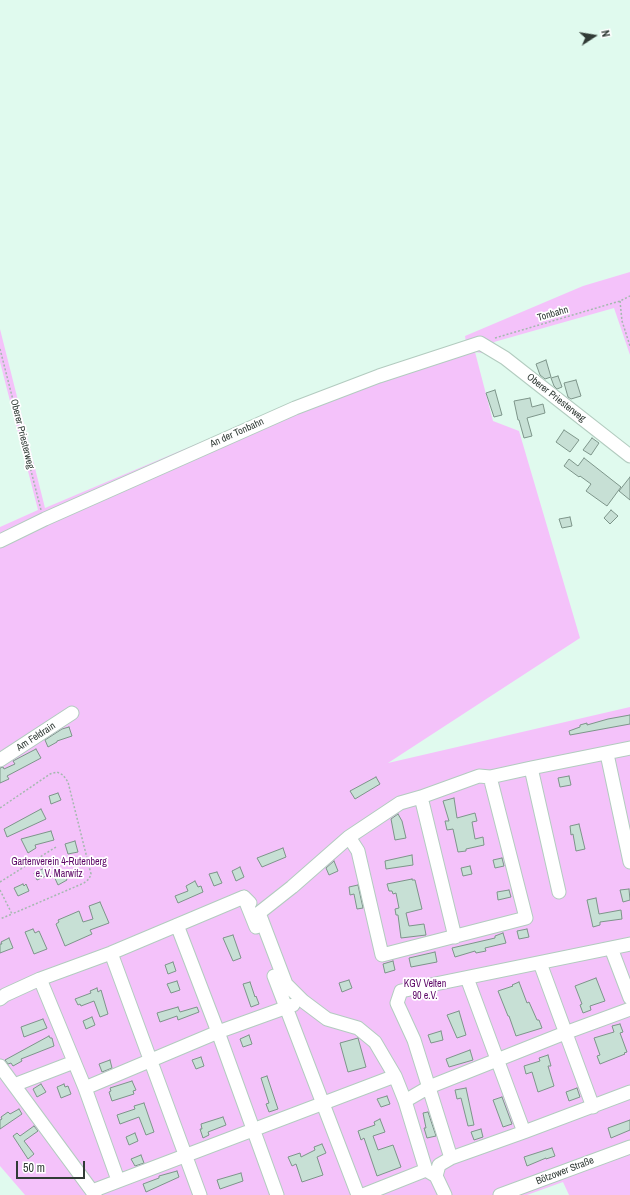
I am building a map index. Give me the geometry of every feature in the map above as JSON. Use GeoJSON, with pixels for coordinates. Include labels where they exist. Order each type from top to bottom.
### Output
{"type":"FeatureCollection","features":[{"type":"Feature","properties":{"kind":"street","name":"Oberer Priesterweg"},"geometry":{"type":"LineString","coordinates":[[480,343],[505,358],[630,456]]}},
{"type":"Feature","properties":{"kind":"street","name":"An der Tonbahn"},"geometry":{"type":"LineString","coordinates":[[0,541],[45,519],[295,408],[379,376],[480,343]]}},
{"type":"Feature","properties":{"kind":"street","name":"Am Feldrain"},"geometry":{"type":"LineString","coordinates":[[0,760],[72,713]]}},
{"type":"Feature","properties":{"kind":"street"},"geometry":{"type":"LineString","coordinates":[[259,913],[292,887],[349,837],[400,803],[479,776],[490,777],[607,754],[630,748]]}},
{"type":"Feature","properties":{"kind":"street"},"geometry":{"type":"LineString","coordinates":[[607,754],[630,862]]}},
{"type":"Feature","properties":{"kind":"street"},"geometry":{"type":"LineString","coordinates":[[531,768],[558,892]]}},
{"type":"Feature","properties":{"kind":"street"},"geometry":{"type":"LineString","coordinates":[[349,837],[358,851],[382,955],[526,918],[490,777]]}},
{"type":"Feature","properties":{"kind":"street"},"geometry":{"type":"LineString","coordinates":[[421,797],[455,936]]}},
{"type":"Feature","properties":{"kind":"street"},"geometry":{"type":"LineString","coordinates":[[244,897],[259,913],[286,984],[302,1001],[327,1019],[358,1028],[375,1042],[395,1076],[431,1173],[445,1195]]}},
{"type":"Feature","properties":{"kind":"street"},"geometry":{"type":"LineString","coordinates":[[0,998],[40,979],[111,953],[244,897]]}},
{"type":"Feature","properties":{"kind":"street"},"geometry":{"type":"LineString","coordinates":[[244,897],[358,1195]]}},
{"type":"Feature","properties":{"kind":"street"},"geometry":{"type":"LineString","coordinates":[[177,925],[254,1129],[277,1195]]}},
{"type":"Feature","properties":{"kind":"street"},"geometry":{"type":"LineString","coordinates":[[451,1158],[414,1040],[397,1003],[401,991],[630,944]]}},
{"type":"Feature","properties":{"kind":"street"},"geometry":{"type":"LineString","coordinates":[[611,948],[630,998]]}},
{"type":"Feature","properties":{"kind":"street"},"geometry":{"type":"LineString","coordinates":[[111,953],[200,1195]]}},
{"type":"Feature","properties":{"kind":"street"},"geometry":{"type":"LineString","coordinates":[[540,963],[593,1107]]}},
{"type":"Feature","properties":{"kind":"street"},"geometry":{"type":"LineString","coordinates":[[467,978],[524,1132]]}},
{"type":"Feature","properties":{"kind":"street"},"geometry":{"type":"LineString","coordinates":[[40,979],[74,1062],[118,1180]]}},
{"type":"Feature","properties":{"kind":"street"},"geometry":{"type":"LineString","coordinates":[[84,1088],[218,1032],[286,1009],[302,1001]]}},
{"type":"Feature","properties":{"kind":"street"},"geometry":{"type":"LineString","coordinates":[[405,1101],[429,1087],[630,1009]]}},
{"type":"Feature","properties":{"kind":"street"},"geometry":{"type":"LineString","coordinates":[[14,1085],[74,1062]]}},
{"type":"Feature","properties":{"kind":"street"},"geometry":{"type":"LineString","coordinates":[[0,1066],[93,1193],[118,1180],[395,1076]]}},
{"type":"Feature","properties":{"kind":"street"},"geometry":{"type":"LineString","coordinates":[[363,1195],[431,1173],[451,1158],[593,1107],[630,1092]]}},
{"type":"Feature","properties":{"kind":"street","name":"Bötzower Straße"},"geometry":{"type":"LineString","coordinates":[[508,1194],[630,1146]]}},
{"type":"Feature","properties":{"kind":"path","name":"Tonbahn"},"geometry":{"type":"LineString","coordinates":[[480,343],[620,301],[630,296]]}},
{"type":"Feature","properties":{"kind":"path"},"geometry":{"type":"LineString","coordinates":[[620,301],[622,320],[630,346]]}},
{"type":"Feature","properties":{"kind":"path","name":"Oberer Priesterweg"},"geometry":{"type":"LineString","coordinates":[[0,349],[40,506],[45,519]]}},
{"type":"Feature","properties":{"kind":"path"},"geometry":{"type":"LineString","coordinates":[[0,808],[50,774],[57,772],[63,775],[68,782],[91,874],[89,879],[84,883],[0,919]]}},
{"type":"Feature","properties":{"kind":"path"},"geometry":{"type":"LineString","coordinates":[[0,882],[56,847]]}},
{"type":"Feature","properties":{"kind":"path"},"geometry":{"type":"LineString","coordinates":[[0,890],[12,914]]}},
{"type":"Feature","properties":{"kind":"green space"},"geometry":{"type":"Polygon","coordinates":[[[630,272],[630,355],[614,308],[494,342],[503,362],[489,354],[475,352],[493,421],[519,431],[580,638],[388,763],[630,707],[630,1195],[569,1195],[563,1182],[527,1195],[25,1195],[0,1166],[0,527],[38,510],[0,362],[0,329],[45,508],[293,403],[466,342],[465,336],[583,286],[630,272]]]}},
{"type":"Feature","properties":{"kind":"building"},"geometry":{"type":"Polygon","coordinates":[[[546,360],[551,377],[545,379],[540,375],[536,364],[546,360]]]}},
{"type":"Feature","properties":{"kind":"building"},"geometry":{"type":"Polygon","coordinates":[[[558,376],[562,387],[557,389],[551,378],[558,376]]]}},
{"type":"Feature","properties":{"kind":"building"},"geometry":{"type":"Polygon","coordinates":[[[576,380],[581,396],[571,399],[568,397],[564,383],[576,380]]]}},
{"type":"Feature","properties":{"kind":"building"},"geometry":{"type":"Polygon","coordinates":[[[495,390],[502,415],[494,417],[486,393],[495,390]]]}},
{"type":"Feature","properties":{"kind":"building"},"geometry":{"type":"Polygon","coordinates":[[[530,398],[532,407],[543,404],[545,413],[527,418],[532,436],[524,438],[514,401],[530,398]]]}},
{"type":"Feature","properties":{"kind":"building"},"geometry":{"type":"Polygon","coordinates":[[[564,430],[579,440],[570,452],[556,442],[564,430]]]}},
{"type":"Feature","properties":{"kind":"building"},"geometry":{"type":"Polygon","coordinates":[[[592,438],[599,443],[591,455],[583,450],[592,438]]]}},
{"type":"Feature","properties":{"kind":"building"},"geometry":{"type":"Polygon","coordinates":[[[584,458],[621,487],[607,506],[586,491],[591,484],[564,466],[569,459],[578,466],[584,458]]]}},
{"type":"Feature","properties":{"kind":"building"},"geometry":{"type":"Polygon","coordinates":[[[630,477],[630,500],[619,491],[630,477]]]}},
{"type":"Feature","properties":{"kind":"building"},"geometry":{"type":"Polygon","coordinates":[[[611,510],[618,516],[610,524],[604,518],[611,510]]]}},
{"type":"Feature","properties":{"kind":"building"},"geometry":{"type":"Polygon","coordinates":[[[570,517],[572,526],[562,528],[559,519],[570,517]]]}},
{"type":"Feature","properties":{"kind":"building"},"geometry":{"type":"Polygon","coordinates":[[[630,715],[630,724],[570,735],[569,731],[580,727],[580,725],[587,723],[587,725],[630,715]]]}},
{"type":"Feature","properties":{"kind":"building"},"geometry":{"type":"Polygon","coordinates":[[[69,727],[72,736],[57,741],[48,747],[45,740],[62,729],[69,727]]]}},
{"type":"Feature","properties":{"kind":"building"},"geometry":{"type":"Polygon","coordinates":[[[36,749],[41,758],[7,776],[9,779],[0,783],[0,768],[3,767],[4,769],[15,764],[13,761],[36,749]]]}},
{"type":"Feature","properties":{"kind":"building"},"geometry":{"type":"Polygon","coordinates":[[[569,776],[571,785],[560,787],[558,778],[569,776]]]}},
{"type":"Feature","properties":{"kind":"building"},"geometry":{"type":"Polygon","coordinates":[[[376,777],[380,784],[355,799],[350,791],[376,777]]]}},
{"type":"Feature","properties":{"kind":"building"},"geometry":{"type":"Polygon","coordinates":[[[58,793],[61,800],[51,804],[49,796],[58,793]]]}},
{"type":"Feature","properties":{"kind":"building"},"geometry":{"type":"Polygon","coordinates":[[[454,798],[457,818],[475,813],[477,821],[472,822],[475,839],[483,837],[484,845],[458,852],[453,829],[447,830],[445,821],[449,821],[443,801],[454,798]]]}},
{"type":"Feature","properties":{"kind":"building"},"geometry":{"type":"Polygon","coordinates":[[[41,809],[46,819],[7,837],[4,829],[41,809]]]}},
{"type":"Feature","properties":{"kind":"building"},"geometry":{"type":"Polygon","coordinates":[[[398,814],[402,821],[406,838],[395,840],[391,819],[398,814]]]}},
{"type":"Feature","properties":{"kind":"building"},"geometry":{"type":"Polygon","coordinates":[[[579,824],[585,849],[576,851],[570,826],[579,824]]]}},
{"type":"Feature","properties":{"kind":"building"},"geometry":{"type":"Polygon","coordinates":[[[51,831],[54,840],[35,845],[36,848],[28,853],[21,839],[51,831]]]}},
{"type":"Feature","properties":{"kind":"building"},"geometry":{"type":"Polygon","coordinates":[[[75,841],[78,852],[68,854],[65,844],[75,841]]]}},
{"type":"Feature","properties":{"kind":"building"},"geometry":{"type":"Polygon","coordinates":[[[283,848],[286,857],[262,867],[257,858],[283,848]]]}},
{"type":"Feature","properties":{"kind":"building"},"geometry":{"type":"Polygon","coordinates":[[[412,855],[413,865],[386,869],[385,861],[412,855]]]}},
{"type":"Feature","properties":{"kind":"building"},"geometry":{"type":"Polygon","coordinates":[[[502,858],[504,866],[495,868],[493,860],[502,858]]]}},
{"type":"Feature","properties":{"kind":"building"},"geometry":{"type":"Polygon","coordinates":[[[334,861],[338,871],[329,875],[326,868],[334,861]]]}},
{"type":"Feature","properties":{"kind":"building"},"geometry":{"type":"Polygon","coordinates":[[[470,866],[472,874],[463,876],[461,868],[470,866]]]}},
{"type":"Feature","properties":{"kind":"building"},"geometry":{"type":"Polygon","coordinates":[[[240,867],[244,877],[236,881],[232,871],[240,867]]]}},
{"type":"Feature","properties":{"kind":"building"},"geometry":{"type":"Polygon","coordinates":[[[45,868],[48,875],[37,880],[34,873],[45,868]]]}},
{"type":"Feature","properties":{"kind":"building"},"geometry":{"type":"Polygon","coordinates":[[[59,871],[61,875],[64,874],[67,880],[58,885],[53,874],[59,871]]]}},
{"type":"Feature","properties":{"kind":"building"},"geometry":{"type":"Polygon","coordinates":[[[217,872],[222,883],[214,886],[209,874],[217,872]]]}},
{"type":"Feature","properties":{"kind":"building"},"geometry":{"type":"Polygon","coordinates":[[[412,879],[415,880],[422,909],[406,913],[409,926],[424,924],[426,935],[401,938],[398,915],[396,915],[395,909],[399,908],[396,893],[393,894],[392,891],[389,891],[387,884],[412,879]]]}},
{"type":"Feature","properties":{"kind":"building"},"geometry":{"type":"Polygon","coordinates":[[[195,881],[198,887],[201,886],[203,892],[178,903],[175,896],[188,891],[186,886],[195,881]]]}},
{"type":"Feature","properties":{"kind":"building"},"geometry":{"type":"Polygon","coordinates":[[[23,884],[24,886],[26,884],[29,891],[18,896],[14,888],[23,884]]]}},
{"type":"Feature","properties":{"kind":"building"},"geometry":{"type":"Polygon","coordinates":[[[358,885],[363,908],[357,909],[354,894],[350,895],[349,887],[358,885]]]}},
{"type":"Feature","properties":{"kind":"building"},"geometry":{"type":"Polygon","coordinates":[[[629,889],[630,900],[623,902],[620,890],[629,889]]]}},
{"type":"Feature","properties":{"kind":"building"},"geometry":{"type":"Polygon","coordinates":[[[509,890],[511,897],[498,900],[497,892],[509,890]]]}},
{"type":"Feature","properties":{"kind":"building"},"geometry":{"type":"Polygon","coordinates":[[[596,898],[599,914],[621,910],[622,919],[600,922],[600,925],[593,927],[587,900],[596,898]]]}},
{"type":"Feature","properties":{"kind":"building"},"geometry":{"type":"Polygon","coordinates":[[[100,902],[109,923],[90,930],[92,934],[65,946],[56,924],[59,922],[58,920],[79,911],[83,922],[93,919],[89,906],[100,902]]]}},
{"type":"Feature","properties":{"kind":"building"},"geometry":{"type":"Polygon","coordinates":[[[33,929],[35,933],[39,931],[47,949],[34,954],[25,932],[33,929]]]}},
{"type":"Feature","properties":{"kind":"building"},"geometry":{"type":"Polygon","coordinates":[[[527,929],[529,937],[519,939],[517,931],[527,929]]]}},
{"type":"Feature","properties":{"kind":"building"},"geometry":{"type":"Polygon","coordinates":[[[503,933],[506,943],[485,948],[486,951],[476,953],[475,951],[455,957],[452,948],[495,938],[495,936],[503,933]]]}},
{"type":"Feature","properties":{"kind":"building"},"geometry":{"type":"Polygon","coordinates":[[[233,935],[241,958],[233,961],[223,938],[233,935]]]}},
{"type":"Feature","properties":{"kind":"building"},"geometry":{"type":"Polygon","coordinates":[[[9,938],[13,948],[0,953],[1,942],[9,938]]]}},
{"type":"Feature","properties":{"kind":"building"},"geometry":{"type":"Polygon","coordinates":[[[435,952],[437,962],[411,967],[409,958],[435,952]]]}},
{"type":"Feature","properties":{"kind":"building"},"geometry":{"type":"Polygon","coordinates":[[[393,961],[395,970],[385,973],[383,964],[393,961]]]}},
{"type":"Feature","properties":{"kind":"building"},"geometry":{"type":"Polygon","coordinates":[[[173,962],[176,971],[168,974],[165,965],[173,962]]]}},
{"type":"Feature","properties":{"kind":"building"},"geometry":{"type":"Polygon","coordinates":[[[596,978],[605,1001],[590,1006],[591,1010],[583,1013],[580,1005],[582,1004],[575,986],[596,978]]]}},
{"type":"Feature","properties":{"kind":"building"},"geometry":{"type":"Polygon","coordinates":[[[349,980],[352,988],[342,992],[339,983],[349,980]]]}},
{"type":"Feature","properties":{"kind":"building"},"geometry":{"type":"Polygon","coordinates":[[[177,981],[180,990],[171,993],[167,984],[177,981]]]}},
{"type":"Feature","properties":{"kind":"building"},"geometry":{"type":"Polygon","coordinates":[[[250,982],[259,1004],[251,1007],[243,984],[250,982]]]}},
{"type":"Feature","properties":{"kind":"building"},"geometry":{"type":"Polygon","coordinates":[[[519,982],[527,1003],[529,1002],[542,1028],[516,1036],[498,991],[513,986],[512,985],[519,982]]]}},
{"type":"Feature","properties":{"kind":"building"},"geometry":{"type":"Polygon","coordinates":[[[97,988],[98,992],[101,990],[108,1014],[100,1017],[94,1001],[81,1006],[80,1004],[78,1005],[75,999],[91,993],[90,991],[97,988]]]}},
{"type":"Feature","properties":{"kind":"building"},"geometry":{"type":"Polygon","coordinates":[[[178,1007],[180,1012],[197,1007],[199,1012],[178,1020],[177,1016],[160,1022],[157,1013],[178,1007]]]}},
{"type":"Feature","properties":{"kind":"building"},"geometry":{"type":"Polygon","coordinates":[[[459,1011],[466,1035],[457,1038],[447,1015],[459,1011]]]}},
{"type":"Feature","properties":{"kind":"building"},"geometry":{"type":"Polygon","coordinates":[[[92,1017],[95,1025],[86,1029],[83,1021],[92,1017]]]}},
{"type":"Feature","properties":{"kind":"building"},"geometry":{"type":"Polygon","coordinates":[[[43,1019],[47,1028],[24,1037],[21,1027],[43,1019]]]}},
{"type":"Feature","properties":{"kind":"building"},"geometry":{"type":"Polygon","coordinates":[[[620,1024],[623,1032],[620,1033],[627,1052],[600,1064],[597,1056],[600,1055],[594,1038],[614,1032],[612,1026],[620,1024]]]}},
{"type":"Feature","properties":{"kind":"building"},"geometry":{"type":"Polygon","coordinates":[[[441,1031],[443,1040],[431,1043],[428,1035],[441,1031]]]}},
{"type":"Feature","properties":{"kind":"building"},"geometry":{"type":"Polygon","coordinates":[[[249,1035],[252,1044],[243,1047],[240,1039],[249,1035]]]}},
{"type":"Feature","properties":{"kind":"building"},"geometry":{"type":"Polygon","coordinates":[[[49,1036],[52,1038],[54,1046],[21,1059],[22,1061],[13,1066],[11,1063],[8,1064],[5,1060],[49,1036]]]}},
{"type":"Feature","properties":{"kind":"building"},"geometry":{"type":"Polygon","coordinates":[[[358,1038],[366,1067],[348,1072],[340,1043],[358,1038]]]}},
{"type":"Feature","properties":{"kind":"building"},"geometry":{"type":"Polygon","coordinates":[[[470,1050],[473,1060],[449,1067],[446,1059],[470,1050]]]}},
{"type":"Feature","properties":{"kind":"building"},"geometry":{"type":"Polygon","coordinates":[[[548,1055],[551,1066],[548,1066],[554,1086],[538,1092],[532,1072],[526,1074],[524,1066],[540,1061],[539,1058],[548,1055]]]}},
{"type":"Feature","properties":{"kind":"building"},"geometry":{"type":"Polygon","coordinates":[[[201,1057],[204,1066],[196,1069],[192,1060],[201,1057]]]}},
{"type":"Feature","properties":{"kind":"building"},"geometry":{"type":"Polygon","coordinates":[[[110,1060],[112,1068],[102,1072],[99,1064],[110,1060]]]}},
{"type":"Feature","properties":{"kind":"building"},"geometry":{"type":"Polygon","coordinates":[[[267,1076],[278,1109],[269,1112],[266,1104],[269,1103],[261,1078],[267,1076]]]}},
{"type":"Feature","properties":{"kind":"building"},"geometry":{"type":"Polygon","coordinates":[[[132,1081],[136,1090],[133,1091],[134,1094],[112,1101],[109,1092],[111,1091],[110,1088],[132,1081]]]}},
{"type":"Feature","properties":{"kind":"building"},"geometry":{"type":"Polygon","coordinates":[[[41,1084],[46,1092],[37,1097],[33,1089],[41,1084]]]}},
{"type":"Feature","properties":{"kind":"building"},"geometry":{"type":"Polygon","coordinates":[[[64,1084],[65,1087],[68,1086],[71,1094],[61,1098],[57,1087],[64,1084]]]}},
{"type":"Feature","properties":{"kind":"building"},"geometry":{"type":"Polygon","coordinates":[[[466,1088],[474,1125],[468,1126],[461,1098],[457,1099],[455,1090],[466,1088]]]}},
{"type":"Feature","properties":{"kind":"building"},"geometry":{"type":"Polygon","coordinates":[[[577,1088],[580,1097],[569,1101],[566,1092],[577,1088]]]}},
{"type":"Feature","properties":{"kind":"building"},"geometry":{"type":"Polygon","coordinates":[[[387,1096],[390,1104],[381,1107],[377,1099],[387,1096]]]}},
{"type":"Feature","properties":{"kind":"building"},"geometry":{"type":"Polygon","coordinates":[[[502,1097],[512,1124],[503,1127],[493,1100],[502,1097]]]}},
{"type":"Feature","properties":{"kind":"building"},"geometry":{"type":"Polygon","coordinates":[[[144,1103],[154,1132],[146,1135],[139,1117],[120,1124],[117,1115],[135,1109],[134,1106],[144,1103]]]}},
{"type":"Feature","properties":{"kind":"building"},"geometry":{"type":"Polygon","coordinates":[[[19,1109],[22,1114],[0,1129],[1,1117],[8,1112],[10,1114],[19,1109]]]}},
{"type":"Feature","properties":{"kind":"building"},"geometry":{"type":"Polygon","coordinates":[[[428,1112],[436,1136],[427,1138],[424,1128],[426,1128],[423,1113],[428,1112]]]}},
{"type":"Feature","properties":{"kind":"building"},"geometry":{"type":"Polygon","coordinates":[[[223,1117],[226,1125],[208,1132],[209,1135],[203,1138],[200,1129],[202,1129],[201,1124],[223,1117]]]}},
{"type":"Feature","properties":{"kind":"building"},"geometry":{"type":"Polygon","coordinates":[[[380,1119],[385,1132],[373,1136],[378,1150],[393,1145],[401,1167],[377,1176],[364,1138],[361,1140],[358,1131],[375,1125],[374,1122],[380,1119]]]}},
{"type":"Feature","properties":{"kind":"building"},"geometry":{"type":"Polygon","coordinates":[[[630,1120],[630,1130],[611,1138],[608,1128],[630,1120]]]}},
{"type":"Feature","properties":{"kind":"building"},"geometry":{"type":"Polygon","coordinates":[[[34,1126],[38,1131],[24,1141],[34,1154],[28,1159],[13,1136],[17,1133],[20,1136],[34,1126]]]}},
{"type":"Feature","properties":{"kind":"building"},"geometry":{"type":"Polygon","coordinates":[[[481,1129],[483,1137],[474,1140],[471,1132],[481,1129]]]}},
{"type":"Feature","properties":{"kind":"building"},"geometry":{"type":"Polygon","coordinates":[[[135,1133],[138,1141],[129,1145],[126,1137],[135,1133]]]}},
{"type":"Feature","properties":{"kind":"building"},"geometry":{"type":"Polygon","coordinates":[[[322,1144],[326,1153],[317,1157],[323,1175],[302,1182],[296,1164],[292,1166],[288,1157],[300,1153],[301,1157],[315,1150],[314,1147],[322,1144]]]}},
{"type":"Feature","properties":{"kind":"building"},"geometry":{"type":"Polygon","coordinates":[[[552,1148],[555,1156],[527,1166],[524,1157],[552,1148]]]}},
{"type":"Feature","properties":{"kind":"building"},"geometry":{"type":"Polygon","coordinates":[[[141,1155],[144,1163],[135,1166],[131,1159],[141,1155]]]}},
{"type":"Feature","properties":{"kind":"building"},"geometry":{"type":"Polygon","coordinates":[[[177,1171],[179,1177],[146,1192],[143,1184],[159,1178],[159,1176],[177,1171]]]}},
{"type":"Feature","properties":{"kind":"building"},"geometry":{"type":"Polygon","coordinates":[[[241,1173],[243,1181],[220,1189],[217,1180],[241,1173]]]}},
{"type":"Feature","properties":{"kind":"park label","name":"Gartenverein 4-Rutenberg e. V. Marwitz"},"geometry":{"type":"Point","coordinates":[59,868]}},
{"type":"Feature","properties":{"kind":"park label","name":"KGV Velten 90 e.V."},"geometry":{"type":"Point","coordinates":[425,990]}}]}
